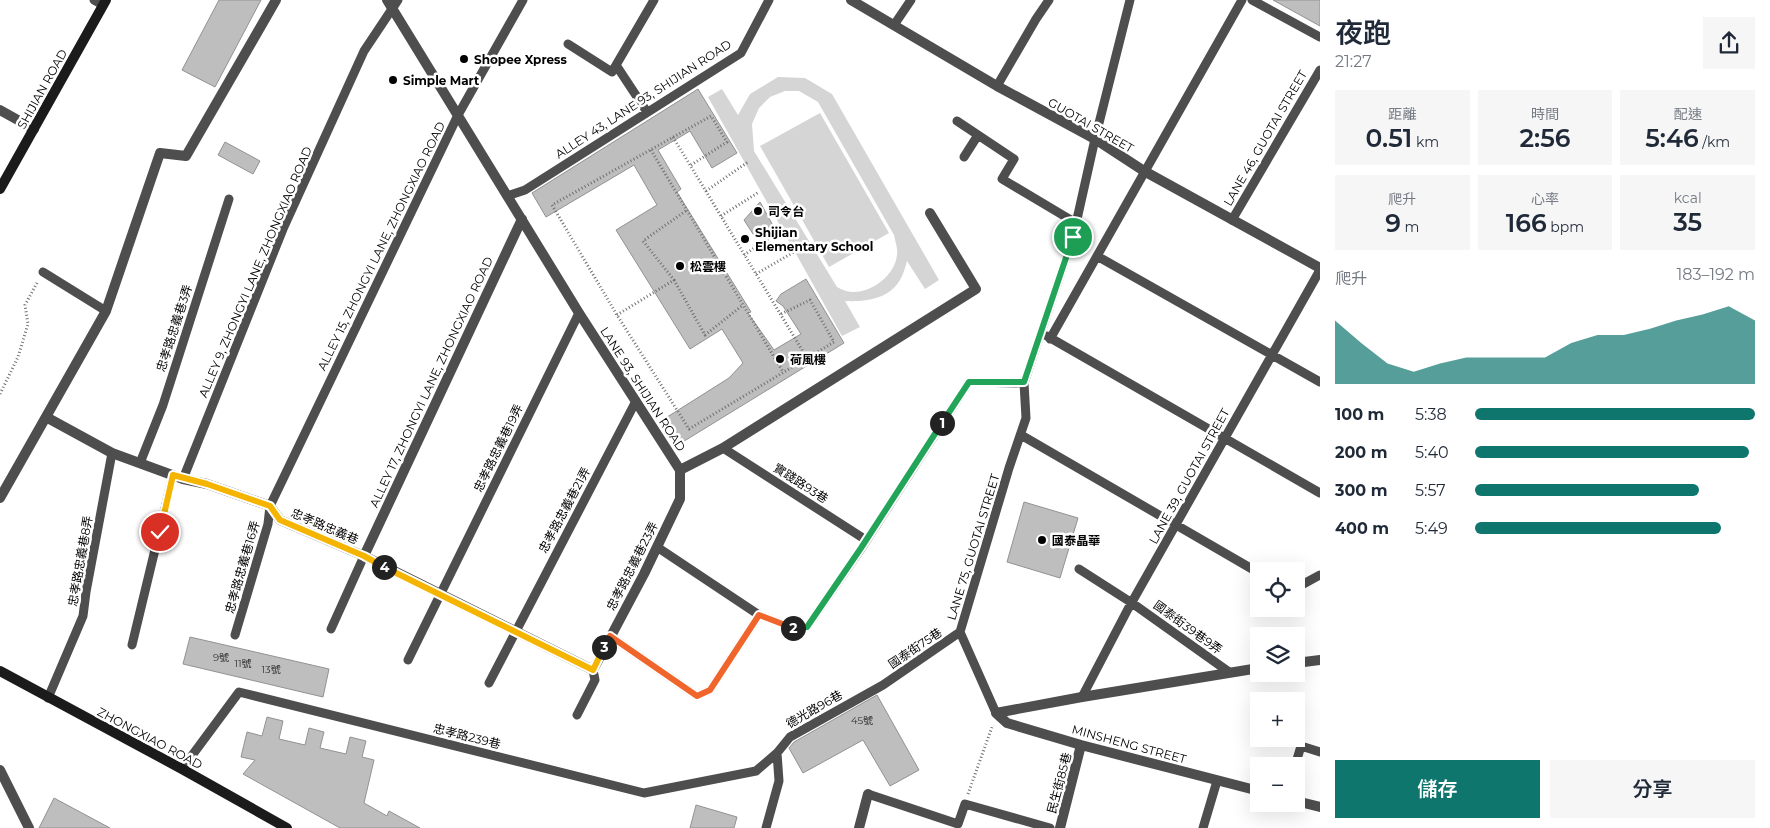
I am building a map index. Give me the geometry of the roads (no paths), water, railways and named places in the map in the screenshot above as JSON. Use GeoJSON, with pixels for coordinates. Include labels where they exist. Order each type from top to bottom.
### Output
{"type":"FeatureCollection","features":[{"type":"Feature","properties":{"kind":"street"},"geometry":{"type":"LineString","coordinates":[[0,498],[106,311],[160,153],[186,156],[276,0]]}},
{"type":"Feature","properties":{"kind":"street","name":"LANE 93, SHIJIAN ROAD"},"geometry":{"type":"LineString","coordinates":[[387,0],[579,313],[680,470],[723,448],[976,289],[930,213]]}},
{"type":"Feature","properties":{"kind":"street","name":"GUOTAI STREET"},"geometry":{"type":"LineString","coordinates":[[851,0],[997,86],[1095,139],[1144,171],[1320,269]]}},
{"type":"Feature","properties":{"kind":"street","name":"SHIJIAN ROAD"},"geometry":{"type":"LineString","coordinates":[[0,190],[101,2]]}},
{"type":"Feature","properties":{"kind":"street"},"geometry":{"type":"LineString","coordinates":[[0,110],[34,129]]}},
{"type":"Feature","properties":{"kind":"street","name":"ALLEY 17, ZHONGYI LANE, ZHONGXIAO ROAD"},"geometry":{"type":"LineString","coordinates":[[364,556],[522,219]]}},
{"type":"Feature","properties":{"kind":"street","name":"忠孝路忠義巷"},"geometry":{"type":"LineString","coordinates":[[46,417],[112,453],[178,477],[207,484],[270,506],[280,520],[364,556],[593,670]]}},
{"type":"Feature","properties":{"kind":"street","name":"忠孝路忠義巷23弄"},"geometry":{"type":"LineString","coordinates":[[593,670],[680,499],[680,470]]}},
{"type":"Feature","properties":{"kind":"street"},"geometry":{"type":"LineString","coordinates":[[1305,662],[1320,660]]}},
{"type":"Feature","properties":{"kind":"street"},"geometry":{"type":"LineString","coordinates":[[996,713],[1082,696],[1250,669]]}},
{"type":"Feature","properties":{"kind":"street","name":"ZHONGXIAO ROAD"},"geometry":{"type":"LineString","coordinates":[[0,671],[287,828]]}},
{"type":"Feature","properties":{"kind":"street","name":"MINSHENG STREET"},"geometry":{"type":"LineString","coordinates":[[996,713],[1007,723],[1081,745],[1250,789]]}},
{"type":"Feature","properties":{"kind":"street","name":"民生街85巷"},"geometry":{"type":"LineString","coordinates":[[1060,828],[1081,745]]}},
{"type":"Feature","properties":{"kind":"street"},"geometry":{"type":"LineString","coordinates":[[0,770],[29,828]]}},
{"type":"Feature","properties":{"kind":"street"},"geometry":{"type":"LineString","coordinates":[[859,828],[868,794]]}},
{"type":"Feature","properties":{"kind":"street"},"geometry":{"type":"LineString","coordinates":[[1305,803],[1320,807]]}},
{"type":"Feature","properties":{"kind":"lane","name":"ALLEY 9, ZHONGYI LANE, ZHONGXIAO ROAD"},"geometry":{"type":"LineString","coordinates":[[132,645],[178,477],[283,229],[364,51],[398,0]]}},
{"type":"Feature","properties":{"kind":"lane","name":"ALLEY 15, ZHONGYI LANE, ZHONGXIAO ROAD"},"geometry":{"type":"LineString","coordinates":[[270,506],[458,114],[523,0]]}},
{"type":"Feature","properties":{"kind":"lane"},"geometry":{"type":"LineString","coordinates":[[568,44],[612,72],[654,0]]}},
{"type":"Feature","properties":{"kind":"lane","name":"ALLEY 43, LANE 93, SHIJIAN ROAD"},"geometry":{"type":"LineString","coordinates":[[507,196],[525,190],[741,53],[769,0]]}},
{"type":"Feature","properties":{"kind":"lane"},"geometry":{"type":"LineString","coordinates":[[894,26],[911,0]]}},
{"type":"Feature","properties":{"kind":"lane"},"geometry":{"type":"LineString","coordinates":[[997,86],[1049,0]]}},
{"type":"Feature","properties":{"kind":"lane","name":"LANE 75, GUOTAI STREET"},"geometry":{"type":"LineString","coordinates":[[996,713],[960,632],[1026,418],[1024,382],[1073,237],[1095,139],[1130,0]]}},
{"type":"Feature","properties":{"kind":"lane"},"geometry":{"type":"LineString","coordinates":[[1050,338],[1242,0]]}},
{"type":"Feature","properties":{"kind":"lane"},"geometry":{"type":"LineString","coordinates":[[1252,0],[1320,37]]}},
{"type":"Feature","properties":{"kind":"lane"},"geometry":{"type":"LineString","coordinates":[[616,65],[647,112]]}},
{"type":"Feature","properties":{"kind":"lane","name":"LANE 46, GUOTAI STREET"},"geometry":{"type":"LineString","coordinates":[[1232,220],[1320,70]]}},
{"type":"Feature","properties":{"kind":"lane"},"geometry":{"type":"LineString","coordinates":[[956,121],[1014,159],[1002,179],[1076,223]]}},
{"type":"Feature","properties":{"kind":"lane"},"geometry":{"type":"LineString","coordinates":[[964,157],[978,135]]}},
{"type":"Feature","properties":{"kind":"lane","name":"忠孝路忠義巷3弄"},"geometry":{"type":"LineString","coordinates":[[140,463],[163,405],[229,199]]}},
{"type":"Feature","properties":{"kind":"lane"},"geometry":{"type":"LineString","coordinates":[[1097,256],[1320,382]]}},
{"type":"Feature","properties":{"kind":"lane","name":"LANE 39, GUOTAI STREET"},"geometry":{"type":"LineString","coordinates":[[1082,696],[1132,602],[1320,269]]}},
{"type":"Feature","properties":{"kind":"lane"},"geometry":{"type":"LineString","coordinates":[[43,272],[106,311]]}},
{"type":"Feature","properties":{"kind":"lane","name":"忠孝路忠義巷19弄"},"geometry":{"type":"LineString","coordinates":[[408,660],[579,313]]}},
{"type":"Feature","properties":{"kind":"lane"},"geometry":{"type":"LineString","coordinates":[[1041,332],[1320,493]]}},
{"type":"Feature","properties":{"kind":"lane"},"geometry":{"type":"LineString","coordinates":[[657,547],[759,615],[793,628],[807,627],[969,382],[1024,382]]}},
{"type":"Feature","properties":{"kind":"lane","name":"忠孝路忠義巷21弄"},"geometry":{"type":"LineString","coordinates":[[488,683],[636,400]]}},
{"type":"Feature","properties":{"kind":"lane"},"geometry":{"type":"LineString","coordinates":[[1021,434],[1250,568]]}},
{"type":"Feature","properties":{"kind":"lane","name":"實踐路93巷"},"geometry":{"type":"LineString","coordinates":[[723,448],[866,540]]}},
{"type":"Feature","properties":{"kind":"lane","name":"忠孝路忠義巷8弄"},"geometry":{"type":"LineString","coordinates":[[48,698],[83,616],[112,453]]}},
{"type":"Feature","properties":{"kind":"lane","name":"忠孝路忠義巷16弄"},"geometry":{"type":"LineString","coordinates":[[235,635],[268,524],[270,506]]}},
{"type":"Feature","properties":{"kind":"lane"},"geometry":{"type":"LineString","coordinates":[[332,629],[364,556]]}},
{"type":"Feature","properties":{"kind":"lane","name":"國泰街39巷9弄"},"geometry":{"type":"LineString","coordinates":[[1079,569],[1132,602],[1229,672]]}},
{"type":"Feature","properties":{"kind":"lane"},"geometry":{"type":"LineString","coordinates":[[1305,583],[1320,575]]}},
{"type":"Feature","properties":{"kind":"lane"},"geometry":{"type":"LineString","coordinates":[[610,636],[697,696],[710,690],[759,615]]}},
{"type":"Feature","properties":{"kind":"lane","name":"國泰街75巷"},"geometry":{"type":"LineString","coordinates":[[883,685],[960,632]]}},
{"type":"Feature","properties":{"kind":"lane"},"geometry":{"type":"LineString","coordinates":[[577,715],[596,680],[593,670]]}},
{"type":"Feature","properties":{"kind":"lane","name":"德光路96巷"},"geometry":{"type":"LineString","coordinates":[[777,754],[790,737],[883,685]]}},
{"type":"Feature","properties":{"kind":"lane","name":"忠孝路239巷"},"geometry":{"type":"LineString","coordinates":[[182,769],[239,692],[644,792],[756,771],[777,754]]}},
{"type":"Feature","properties":{"kind":"lane"},"geometry":{"type":"LineString","coordinates":[[1298,757],[1301,746],[1320,752]]}},
{"type":"Feature","properties":{"kind":"lane"},"geometry":{"type":"LineString","coordinates":[[766,828],[779,781],[777,754]]}},
{"type":"Feature","properties":{"kind":"lane"},"geometry":{"type":"LineString","coordinates":[[1203,828],[1217,781]]}},
{"type":"Feature","properties":{"kind":"lane"},"geometry":{"type":"LineString","coordinates":[[868,794],[958,824],[965,804],[1050,828]]}},
{"type":"Feature","properties":{"kind":"place","name":"Shopee Xpress"},"geometry":{"type":"Point","coordinates":[464,59]}},
{"type":"Feature","properties":{"kind":"place","name":"Simple Mart"},"geometry":{"type":"Point","coordinates":[393,80]}},
{"type":"Feature","properties":{"kind":"place","name":"司令台"},"geometry":{"type":"Point","coordinates":[758,211]}},
{"type":"Feature","properties":{"kind":"place","name":"Shijian Elementary School"},"geometry":{"type":"Point","coordinates":[745,239]}},
{"type":"Feature","properties":{"kind":"place","name":"松雲樓"},"geometry":{"type":"Point","coordinates":[680,266]}},
{"type":"Feature","properties":{"kind":"place","name":"荷風樓"},"geometry":{"type":"Point","coordinates":[780,359]}},
{"type":"Feature","properties":{"kind":"place","name":"國泰晶華"},"geometry":{"type":"Point","coordinates":[1042,540]}}]}
